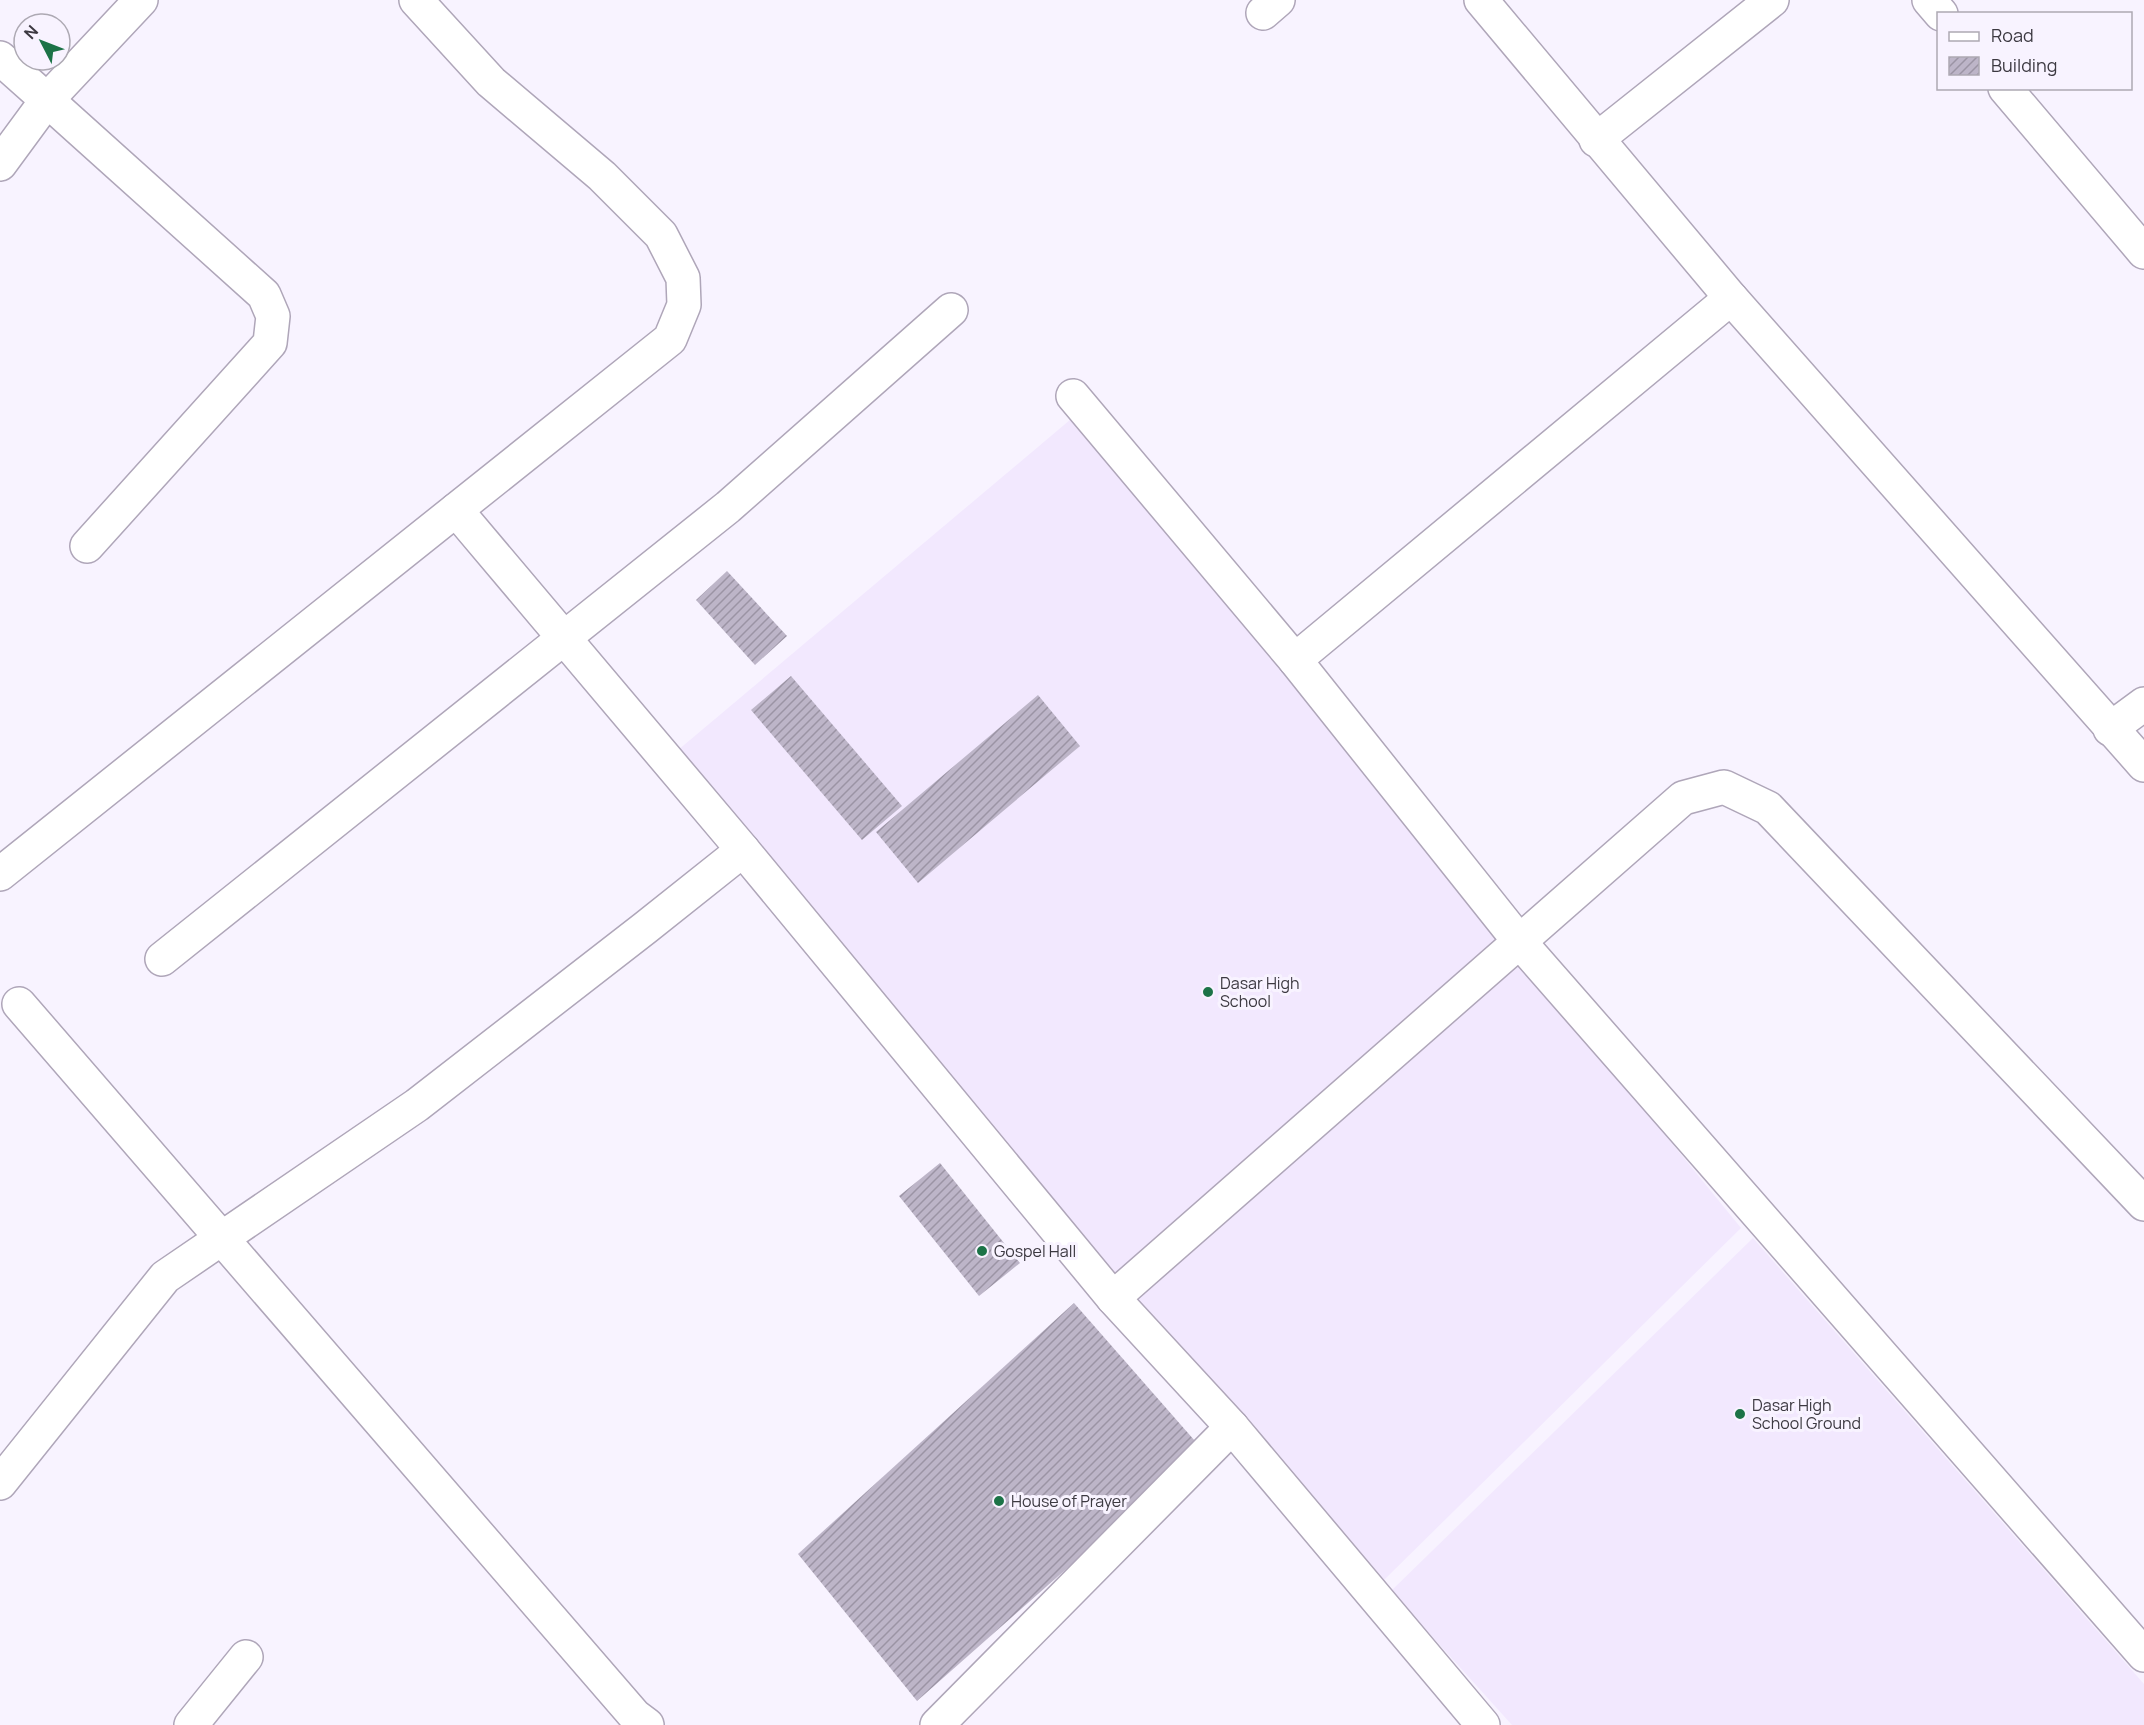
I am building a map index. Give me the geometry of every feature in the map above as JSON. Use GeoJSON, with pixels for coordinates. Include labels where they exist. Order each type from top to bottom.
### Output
{"type":"FeatureCollection","features":[{"type":"Feature","properties":{"kind":"street"},"geometry":{"type":"LineString","coordinates":[[0,164],[47,100],[141,0]]}},
{"type":"Feature","properties":{"kind":"street"},"geometry":{"type":"LineString","coordinates":[[0,874],[670,339],[684,305],[683,278],[661,235],[602,176],[491,82],[416,0]]}},
{"type":"Feature","properties":{"kind":"street"},"geometry":{"type":"LineString","coordinates":[[1481,0],[1596,140],[1731,298],[2144,765]]}},
{"type":"Feature","properties":{"kind":"street"},"geometry":{"type":"LineString","coordinates":[[1596,140],[1772,0]]}},
{"type":"Feature","properties":{"kind":"street"},"geometry":{"type":"LineString","coordinates":[[1929,0],[1939,12]]}},
{"type":"Feature","properties":{"kind":"street"},"geometry":{"type":"LineString","coordinates":[[0,58],[264,295],[273,316],[270,343],[87,546]]}},
{"type":"Feature","properties":{"kind":"street"},"geometry":{"type":"LineString","coordinates":[[2007,90],[2144,252]]}},
{"type":"Feature","properties":{"kind":"street"},"geometry":{"type":"LineString","coordinates":[[1295,660],[1731,298]]}},
{"type":"Feature","properties":{"kind":"street"},"geometry":{"type":"LineString","coordinates":[[162,959],[728,507],[951,310]]}},
{"type":"Feature","properties":{"kind":"street"},"geometry":{"type":"LineString","coordinates":[[1073,396],[1295,660],[1519,940],[2144,1655]]}},
{"type":"Feature","properties":{"kind":"street"},"geometry":{"type":"LineString","coordinates":[[456,510],[742,850],[1113,1298],[1232,1427],[1483,1725]]}},
{"type":"Feature","properties":{"kind":"street"},"geometry":{"type":"LineString","coordinates":[[2110,729],[2144,704]]}},
{"type":"Feature","properties":{"kind":"street"},"geometry":{"type":"LineString","coordinates":[[1113,1298],[1683,798],[1724,787],[1768,808],[2144,1204]]}},
{"type":"Feature","properties":{"kind":"street"},"geometry":{"type":"LineString","coordinates":[[0,1483],[165,1277],[417,1106],[636,936],[742,850]]}},
{"type":"Feature","properties":{"kind":"street"},"geometry":{"type":"LineString","coordinates":[[19,1004],[637,1722]]}},
{"type":"Feature","properties":{"kind":"street"},"geometry":{"type":"LineString","coordinates":[[937,1725],[1232,1427]]}},
{"type":"Feature","properties":{"kind":"street"},"geometry":{"type":"LineString","coordinates":[[191,1725],[246,1657]]}},
{"type":"Feature","properties":{"kind":"shaded area","name":"Dasar High School"},"geometry":{"type":"Polygon","coordinates":[[[1077,414],[1741,1228],[1384,1580],[1114,1285],[671,756],[1077,414]]]}},
{"type":"Feature","properties":{"kind":"shaded area","name":"Dasar High School Ground"},"geometry":{"type":"Polygon","coordinates":[[[1753,1238],[2144,1684],[2144,1725],[1512,1725],[1391,1591],[1753,1238]]]}},
{"type":"Feature","properties":{"kind":"building"},"geometry":{"type":"Polygon","coordinates":[[[727,571],[787,636],[755,665],[696,600],[727,571]]]}},
{"type":"Feature","properties":{"kind":"building"},"geometry":{"type":"Polygon","coordinates":[[[791,676],[902,806],[862,840],[751,710],[791,676]]]}},
{"type":"Feature","properties":{"kind":"building"},"geometry":{"type":"Polygon","coordinates":[[[1038,695],[1080,746],[918,883],[876,832],[1038,695]]]}},
{"type":"Feature","properties":{"kind":"building"},"geometry":{"type":"Polygon","coordinates":[[[940,1163],[1020,1263],[979,1296],[899,1196],[940,1163]]]}},
{"type":"Feature","properties":{"kind":"building","name":"House of Prayer"},"geometry":{"type":"Polygon","coordinates":[[[1074,1303],[1202,1449],[917,1701],[798,1554],[1074,1303]]]}},
{"type":"Feature","properties":{"kind":"place","name":"Dasar High School"},"geometry":{"type":"Point","coordinates":[1208,992]}},
{"type":"Feature","properties":{"kind":"place","name":"Gospel Hall"},"geometry":{"type":"Point","coordinates":[982,1251]}},
{"type":"Feature","properties":{"kind":"place","name":"Dasar High School Ground"},"geometry":{"type":"Point","coordinates":[1740,1414]}},
{"type":"Feature","properties":{"kind":"place","name":"House of Prayer"},"geometry":{"type":"Point","coordinates":[999,1501]}}]}
